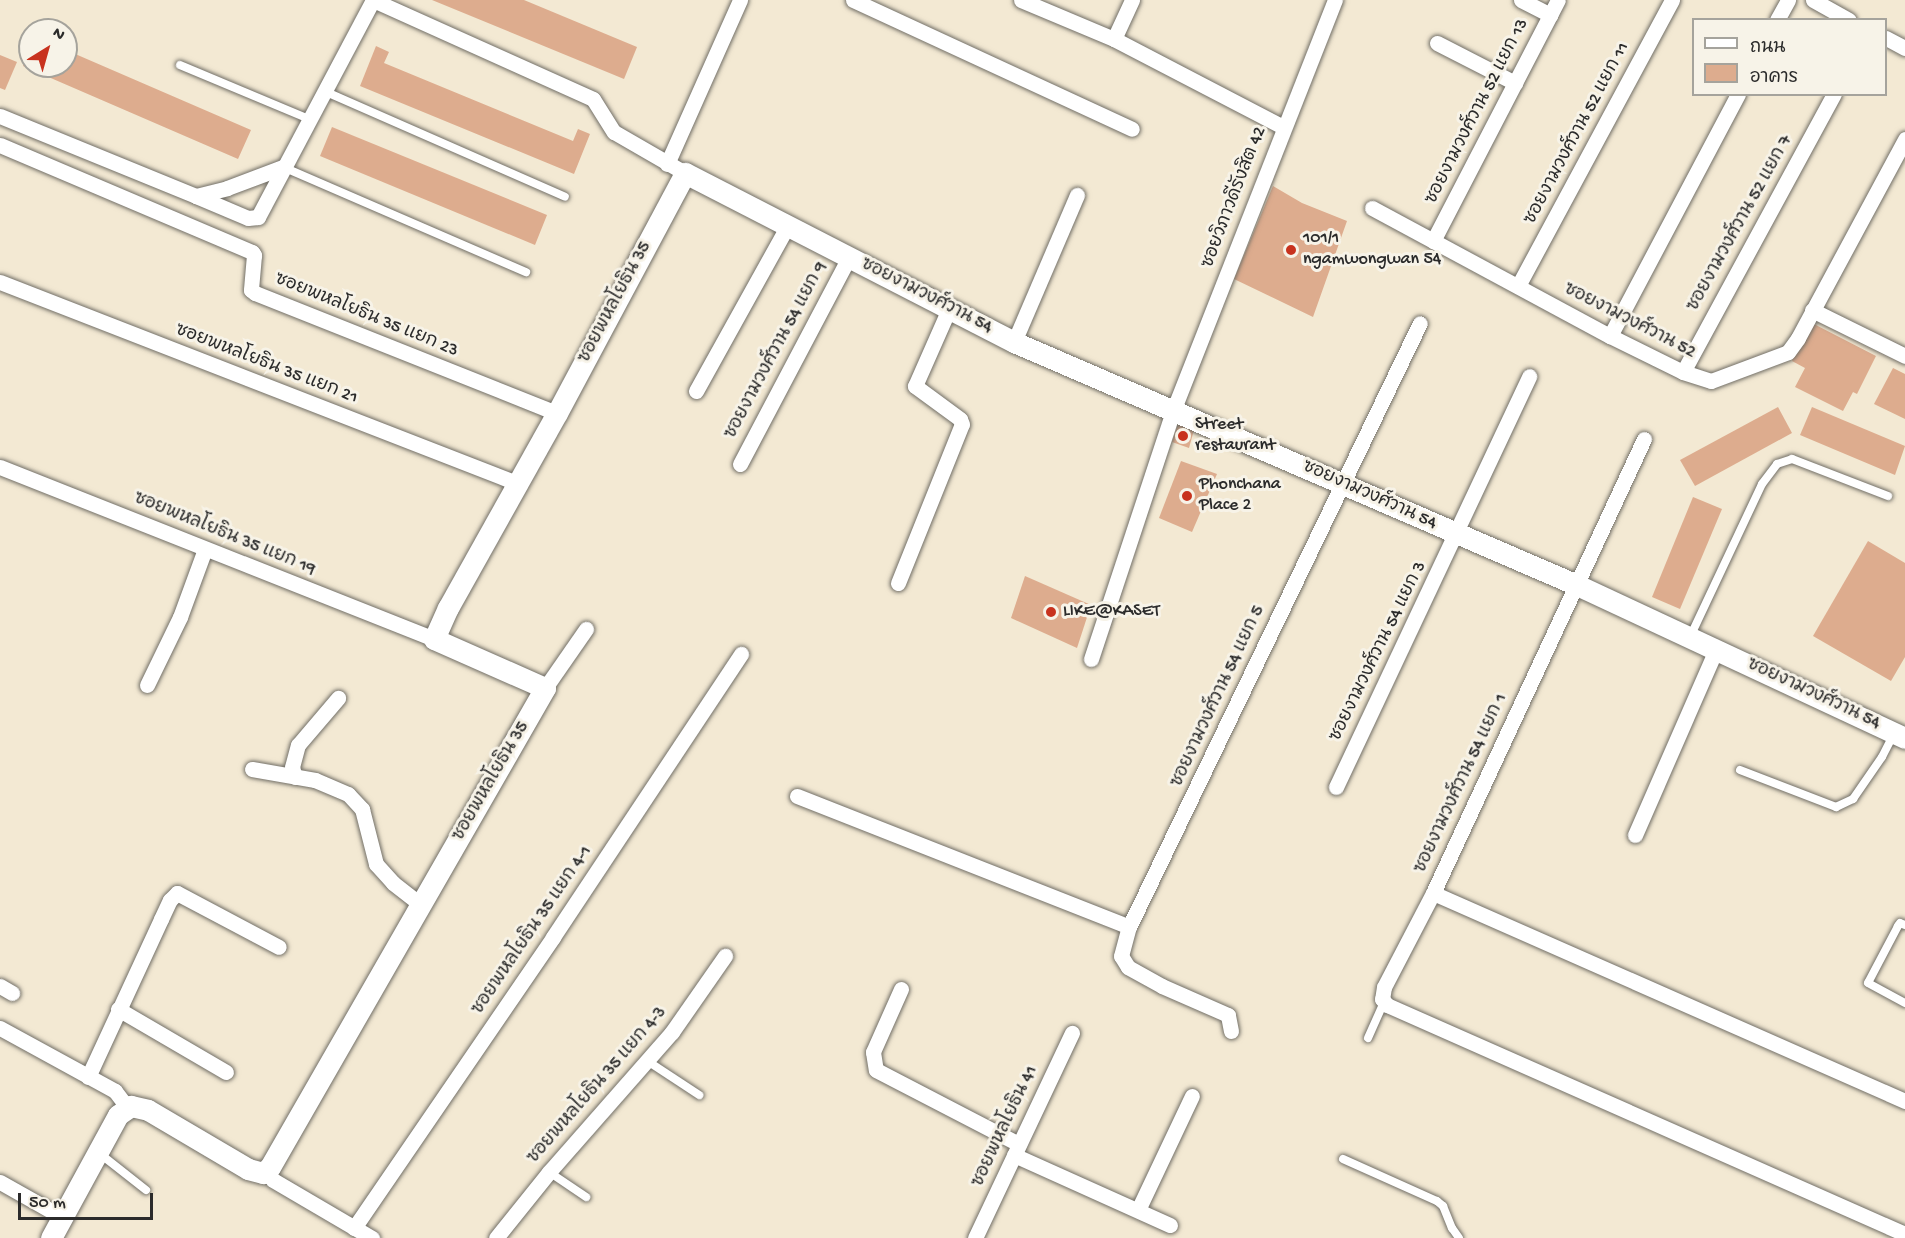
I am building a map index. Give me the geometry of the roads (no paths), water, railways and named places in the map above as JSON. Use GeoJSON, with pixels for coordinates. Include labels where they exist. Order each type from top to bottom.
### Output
{"type":"FeatureCollection","features":[{"type":"Feature","properties":{"kind":"street"},"geometry":{"type":"LineString","coordinates":[[0,116],[254,219],[258,217],[373,0]]}},
{"type":"Feature","properties":{"kind":"street","name":"ซอยงามวงศ์วาน 54"},"geometry":{"type":"LineString","coordinates":[[373,0],[593,99],[614,132],[676,169],[1014,342],[1342,483],[1456,535],[1577,585],[1900,736]]}},
{"type":"Feature","properties":{"kind":"street"},"geometry":{"type":"LineString","coordinates":[[676,169],[740,0]]}},
{"type":"Feature","properties":{"kind":"street"},"geometry":{"type":"LineString","coordinates":[[853,0],[1132,129]]}},
{"type":"Feature","properties":{"kind":"street"},"geometry":{"type":"LineString","coordinates":[[1021,0],[1114,39],[1283,127]]}},
{"type":"Feature","properties":{"kind":"street"},"geometry":{"type":"LineString","coordinates":[[1114,39],[1132,0]]}},
{"type":"Feature","properties":{"kind":"street","name":"ซอยวิภาวดีรังสิต 42"},"geometry":{"type":"LineString","coordinates":[[1091,658],[1173,411],[1283,127],[1335,0]]}},
{"type":"Feature","properties":{"kind":"street"},"geometry":{"type":"LineString","coordinates":[[1521,0],[1550,15]]}},
{"type":"Feature","properties":{"kind":"street","name":"ซอยงามวงศ์วาน 52 แยก 13"},"geometry":{"type":"LineString","coordinates":[[1433,241],[1558,0]]}},
{"type":"Feature","properties":{"kind":"street","name":"ซอยงามวงศ์วาน 52 แยก 11"},"geometry":{"type":"LineString","coordinates":[[1518,286],[1672,0]]}},
{"type":"Feature","properties":{"kind":"street"},"geometry":{"type":"LineString","coordinates":[[1778,18],[1788,0]]}},
{"type":"Feature","properties":{"kind":"street"},"geometry":{"type":"LineString","coordinates":[[1813,0],[1845,18]]}},
{"type":"Feature","properties":{"kind":"street"},"geometry":{"type":"LineString","coordinates":[[1887,39],[1905,48]]}},
{"type":"Feature","properties":{"kind":"street"},"geometry":{"type":"LineString","coordinates":[[1437,43],[1515,83]]}},
{"type":"Feature","properties":{"kind":"street"},"geometry":{"type":"LineString","coordinates":[[1610,336],[1737,96]]}},
{"type":"Feature","properties":{"kind":"street","name":"ซอยงามวงศ์วาน 52 แยก 7"},"geometry":{"type":"LineString","coordinates":[[1683,372],[1833,96]]}},
{"type":"Feature","properties":{"kind":"street","name":"ซอยงามวงศ์วาน 52"},"geometry":{"type":"LineString","coordinates":[[1371,208],[1610,336],[1683,372],[1711,381],[1788,352],[1905,139]]}},
{"type":"Feature","properties":{"kind":"street","name":"ซอยพหลโยธิน 35 แยก 23"},"geometry":{"type":"LineString","coordinates":[[0,146],[252,252],[254,255],[251,290],[255,293],[557,413]]}},
{"type":"Feature","properties":{"kind":"street"},"geometry":{"type":"LineString","coordinates":[[196,196],[227,188],[283,167]]}},
{"type":"Feature","properties":{"kind":"street","name":"ซอยพหลโยธิน 35"},"geometry":{"type":"LineString","coordinates":[[434,639],[448,608],[557,413],[676,169]]}},
{"type":"Feature","properties":{"kind":"street"},"geometry":{"type":"LineString","coordinates":[[1014,342],[1077,195]]}},
{"type":"Feature","properties":{"kind":"street"},"geometry":{"type":"LineString","coordinates":[[696,391],[788,225]]}},
{"type":"Feature","properties":{"kind":"street","name":"ซอยงามวงศ์วาน 54 แยก 9"},"geometry":{"type":"LineString","coordinates":[[740,464],[849,257]]}},
{"type":"Feature","properties":{"kind":"street","name":"ซอยพหลโยธิน 35 แยก 21"},"geometry":{"type":"LineString","coordinates":[[0,282],[517,483]]}},
{"type":"Feature","properties":{"kind":"street"},"geometry":{"type":"LineString","coordinates":[[898,583],[962,424],[960,419],[915,386],[949,309]]}},
{"type":"Feature","properties":{"kind":"street"},"geometry":{"type":"LineString","coordinates":[[1812,310],[1903,350]]}},
{"type":"Feature","properties":{"kind":"street","name":"ซอยงามวงศ์วาน 54 แยก 5"},"geometry":{"type":"LineString","coordinates":[[1231,1031],[1228,1015],[1162,986],[1128,967],[1121,956],[1129,927],[1420,322]]}},
{"type":"Feature","properties":{"kind":"street","name":"ซอยงามวงศ์วาน 54 แยก 3"},"geometry":{"type":"LineString","coordinates":[[1336,787],[1529,376]]}},
{"type":"Feature","properties":{"kind":"street","name":"ซอยงามวงศ์วาน 54 แยก 1"},"geometry":{"type":"LineString","coordinates":[[1383,1000],[1384,987],[1433,892],[1644,439]]}},
{"type":"Feature","properties":{"kind":"street","name":"ซอยพหลโยธิน 35 แยก 19"},"geometry":{"type":"LineString","coordinates":[[0,467],[434,639]]}},
{"type":"Feature","properties":{"kind":"street"},"geometry":{"type":"LineString","coordinates":[[147,685],[180,617],[205,549]]}},
{"type":"Feature","properties":{"kind":"street"},"geometry":{"type":"LineString","coordinates":[[434,639],[545,688],[586,629]]}},
{"type":"Feature","properties":{"kind":"street"},"geometry":{"type":"LineString","coordinates":[[1635,835],[1716,650]]}},
{"type":"Feature","properties":{"kind":"street","name":"ซอยพหลโยธิน 35 แยก 4-1"},"geometry":{"type":"LineString","coordinates":[[354,1228],[553,937],[741,654]]}},
{"type":"Feature","properties":{"kind":"street","name":"ซอยพหลโยธิน 35"},"geometry":{"type":"LineString","coordinates":[[266,1171],[545,688]]}},
{"type":"Feature","properties":{"kind":"street"},"geometry":{"type":"LineString","coordinates":[[295,777],[291,767],[298,745],[338,698]]}},
{"type":"Feature","properties":{"kind":"street"},"geometry":{"type":"LineString","coordinates":[[252,769],[330,785],[356,800],[362,809],[376,864],[393,883],[421,905]]}},
{"type":"Feature","properties":{"kind":"street"},"geometry":{"type":"LineString","coordinates":[[797,796],[1129,927]]}},
{"type":"Feature","properties":{"kind":"street"},"geometry":{"type":"LineString","coordinates":[[1433,892],[1905,1101]]}},
{"type":"Feature","properties":{"kind":"street"},"geometry":{"type":"LineString","coordinates":[[88,1077],[170,900],[177,893],[279,947]]}},
{"type":"Feature","properties":{"kind":"street","name":"ซอยพหลโยธิน 35 แยก 4-3"},"geometry":{"type":"LineString","coordinates":[[496,1238],[549,1172],[672,1032],[725,956]]}},
{"type":"Feature","properties":{"kind":"street"},"geometry":{"type":"LineString","coordinates":[[901,989],[873,1052],[876,1070],[1016,1150],[1170,1224]]}},
{"type":"Feature","properties":{"kind":"street"},"geometry":{"type":"LineString","coordinates":[[1383,1000],[1905,1234]]}},
{"type":"Feature","properties":{"kind":"street"},"geometry":{"type":"LineString","coordinates":[[118,1010],[226,1072]]}},
{"type":"Feature","properties":{"kind":"street"},"geometry":{"type":"LineString","coordinates":[[0,1028],[115,1091],[128,1108]]}},
{"type":"Feature","properties":{"kind":"street","name":"ซอยพหลโยธิน 41"},"geometry":{"type":"LineString","coordinates":[[975,1238],[1072,1033]]}},
{"type":"Feature","properties":{"kind":"street"},"geometry":{"type":"LineString","coordinates":[[1138,1210],[1192,1096]]}},
{"type":"Feature","properties":{"kind":"street"},"geometry":{"type":"LineString","coordinates":[[51,1238],[118,1115],[128,1108],[138,1106],[248,1169],[258,1173],[266,1171],[273,1180],[372,1238]]}},
{"type":"Feature","properties":{"kind":"street"},"geometry":{"type":"LineString","coordinates":[[0,1182],[62,1217]]}},
{"type":"Feature","properties":{"kind":"lane"},"geometry":{"type":"LineString","coordinates":[[180,65],[309,120]]}},
{"type":"Feature","properties":{"kind":"lane"},"geometry":{"type":"LineString","coordinates":[[324,91],[565,197]]}},
{"type":"Feature","properties":{"kind":"lane"},"geometry":{"type":"LineString","coordinates":[[283,167],[526,272]]}},
{"type":"Feature","properties":{"kind":"lane"},"geometry":{"type":"LineString","coordinates":[[1689,638],[1767,475],[1777,464],[1792,459],[1888,496]]}},
{"type":"Feature","properties":{"kind":"lane"},"geometry":{"type":"LineString","coordinates":[[1740,770],[1836,807],[1853,798],[1900,736]]}},
{"type":"Feature","properties":{"kind":"lane"},"geometry":{"type":"LineString","coordinates":[[1905,925],[1900,923],[1898,926],[1868,983],[1905,1002]]}},
{"type":"Feature","properties":{"kind":"lane"},"geometry":{"type":"LineString","coordinates":[[1368,1038],[1383,1000]]}},
{"type":"Feature","properties":{"kind":"lane"},"geometry":{"type":"LineString","coordinates":[[646,1060],[699,1095]]}},
{"type":"Feature","properties":{"kind":"lane"},"geometry":{"type":"LineString","coordinates":[[98,1152],[147,1190]]}},
{"type":"Feature","properties":{"kind":"lane"},"geometry":{"type":"LineString","coordinates":[[1343,1159],[1437,1201],[1443,1206],[1459,1238]]}},
{"type":"Feature","properties":{"kind":"lane"},"geometry":{"type":"LineString","coordinates":[[549,1172],[586,1197]]}},
{"type":"Feature","properties":{"kind":"place","name":"101/1 ngamwongwan 54"},"geometry":{"type":"Point","coordinates":[1291,250]}},
{"type":"Feature","properties":{"kind":"place","name":"Street restaurant"},"geometry":{"type":"Point","coordinates":[1183,436]}},
{"type":"Feature","properties":{"kind":"place","name":"Phonchana Place 2"},"geometry":{"type":"Point","coordinates":[1187,496]}},
{"type":"Feature","properties":{"kind":"place","name":"LIKE@KASET"},"geometry":{"type":"Point","coordinates":[1051,612]}}]}
